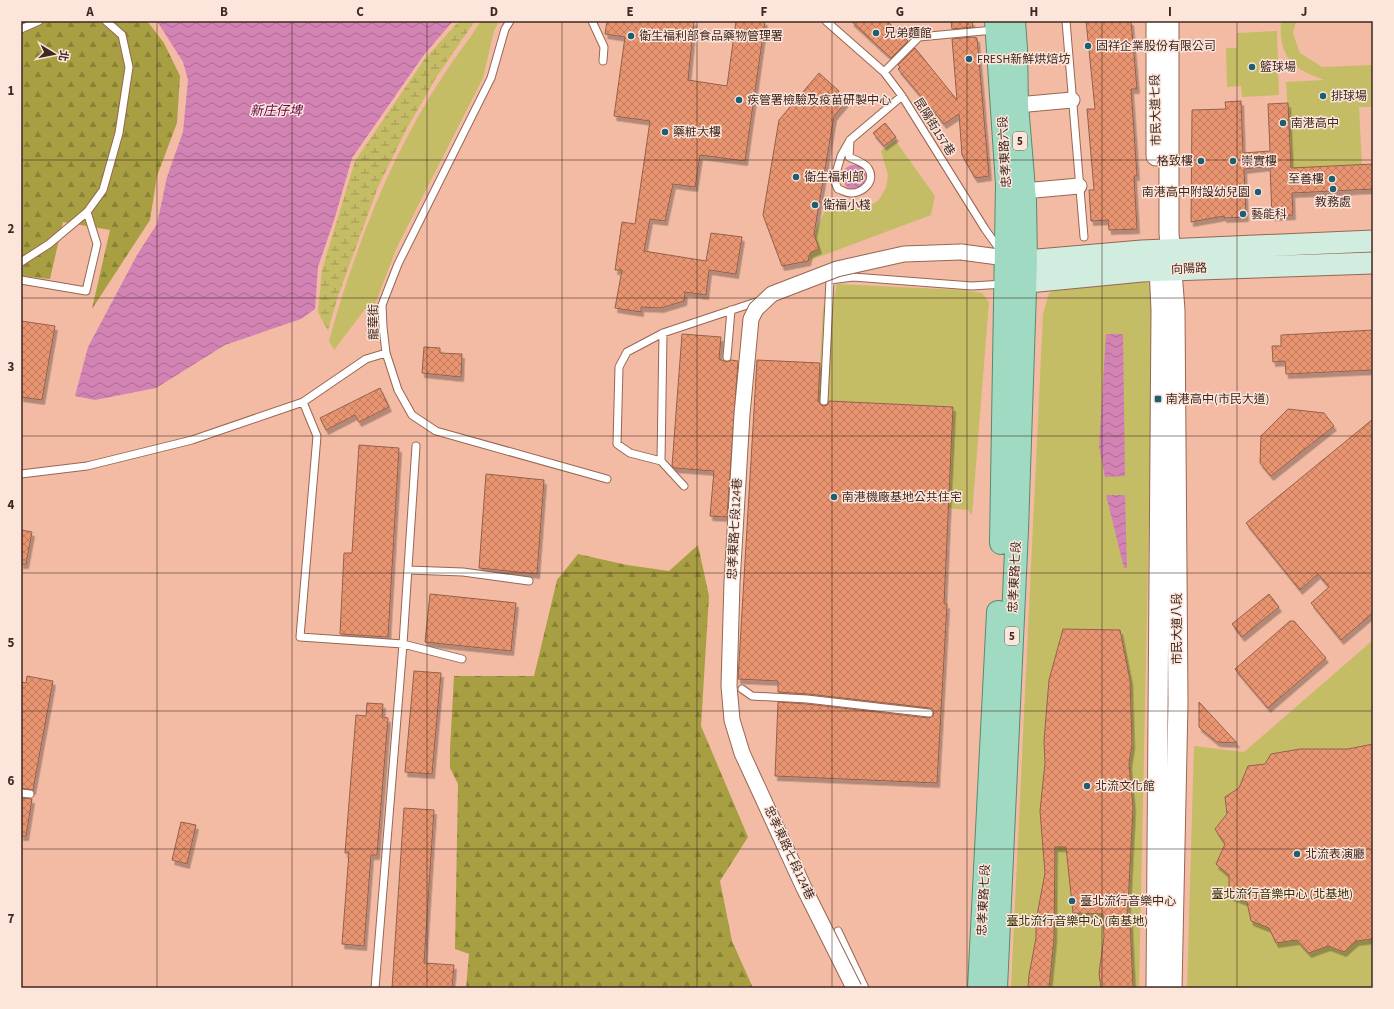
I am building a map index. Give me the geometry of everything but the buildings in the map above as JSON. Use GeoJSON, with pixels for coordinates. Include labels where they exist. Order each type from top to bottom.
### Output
{"type":"FeatureCollection","features":[{"type":"Feature","properties":{"kind":"main road","name":"忠孝東路六段"},"geometry":{"type":"LineString","coordinates":[[1002,24],[1016,49],[1017,105],[1024,191],[1016,260]]}},
{"type":"Feature","properties":{"kind":"main road","name":"忠孝東路六段"},"geometry":{"type":"LineString","coordinates":[[1002,24],[1007,184],[1016,260]]}},
{"type":"Feature","properties":{"kind":"main road","name":"向陽路"},"geometry":{"type":"LineString","coordinates":[[1015,283],[1060,278],[1165,260],[1373,241]]}},
{"type":"Feature","properties":{"kind":"main road","name":"向陽路"},"geometry":{"type":"LineString","coordinates":[[1016,260],[1373,262]]}},
{"type":"Feature","properties":{"kind":"main road","name":"忠孝東路七段"},"geometry":{"type":"LineString","coordinates":[[979,988],[1016,260]]}},
{"type":"Feature","properties":{"kind":"main road","name":"忠孝東路七段"},"geometry":{"type":"LineString","coordinates":[[996,988],[1017,530],[1015,283]]}},
{"type":"Feature","properties":{"kind":"street","name":"市民大道七段"},"geometry":{"type":"LineString","coordinates":[[1156,21],[1155,92],[1165,260]]}},
{"type":"Feature","properties":{"kind":"street","name":"市民大道七段"},"geometry":{"type":"LineString","coordinates":[[1165,260],[1169,21]]}},
{"type":"Feature","properties":{"kind":"street"},"geometry":{"type":"LineString","coordinates":[[1017,105],[1072,100]]}},
{"type":"Feature","properties":{"kind":"street"},"geometry":{"type":"LineString","coordinates":[[1024,191],[1079,186]]}},
{"type":"Feature","properties":{"kind":"street","name":"忠孝東路七段124巷"},"geometry":{"type":"LineString","coordinates":[[854,988],[804,888],[742,753],[732,720],[729,686],[732,582],[742,414],[751,319],[756,309],[772,294],[837,269],[904,254],[961,252],[1016,260]]}},
{"type":"Feature","properties":{"kind":"street","name":"市民大道八段"},"geometry":{"type":"LineString","coordinates":[[1156,988],[1161,310],[1165,260]]}},
{"type":"Feature","properties":{"kind":"street","name":"市民大道八段"},"geometry":{"type":"LineString","coordinates":[[1165,260],[1175,310],[1178,703],[1172,988]]}},
{"type":"Feature","properties":{"kind":"lane"},"geometry":{"type":"LineString","coordinates":[[21,28],[39,21]]}},
{"type":"Feature","properties":{"kind":"lane"},"geometry":{"type":"LineString","coordinates":[[21,262],[49,244],[87,212],[103,190],[112,165],[119,133],[129,67],[122,35],[106,21]]}},
{"type":"Feature","properties":{"kind":"lane","name":"龍華街"},"geometry":{"type":"LineString","coordinates":[[510,21],[504,29],[491,78],[398,264],[382,305],[386,353],[398,390],[412,415],[436,431],[607,479]]}},
{"type":"Feature","properties":{"kind":"lane"},"geometry":{"type":"LineString","coordinates":[[592,21],[604,47],[602,61]]}},
{"type":"Feature","properties":{"kind":"lane","name":"昆陽街157巷"},"geometry":{"type":"LineString","coordinates":[[826,21],[884,72],[902,96],[985,229],[1016,260]]}},
{"type":"Feature","properties":{"kind":"lane"},"geometry":{"type":"LineString","coordinates":[[1066,21],[1084,237]]}},
{"type":"Feature","properties":{"kind":"lane"},"geometry":{"type":"LineString","coordinates":[[884,72],[919,37],[1002,24]]}},
{"type":"Feature","properties":{"kind":"lane"},"geometry":{"type":"LineString","coordinates":[[850,140],[849,157],[868,168],[871,176],[868,186],[861,191],[850,193],[838,189],[834,180],[841,156],[850,140],[902,96]]}},
{"type":"Feature","properties":{"kind":"lane"},"geometry":{"type":"LineString","coordinates":[[21,280],[86,292],[97,244],[87,212]]}},
{"type":"Feature","properties":{"kind":"lane"},"geometry":{"type":"LineString","coordinates":[[684,486],[661,461],[630,453],[617,444],[619,367],[627,352],[663,333],[731,310],[830,280],[853,277],[972,286],[1015,283]]}},
{"type":"Feature","properties":{"kind":"lane"},"geometry":{"type":"LineString","coordinates":[[824,401],[830,280]]}},
{"type":"Feature","properties":{"kind":"lane"},"geometry":{"type":"LineString","coordinates":[[727,357],[731,310]]}},
{"type":"Feature","properties":{"kind":"lane"},"geometry":{"type":"LineString","coordinates":[[661,461],[663,333]]}},
{"type":"Feature","properties":{"kind":"lane"},"geometry":{"type":"LineString","coordinates":[[21,474],[87,466],[192,440],[303,402],[366,359],[386,353]]}},
{"type":"Feature","properties":{"kind":"lane"},"geometry":{"type":"LineString","coordinates":[[303,402],[317,436],[300,637],[403,644],[462,659]]}},
{"type":"Feature","properties":{"kind":"lane"},"geometry":{"type":"LineString","coordinates":[[375,988],[403,644],[416,446]]}},
{"type":"Feature","properties":{"kind":"lane"},"geometry":{"type":"LineString","coordinates":[[408,570],[463,572],[529,581]]}},
{"type":"Feature","properties":{"kind":"lane"},"geometry":{"type":"LineString","coordinates":[[742,689],[752,696],[808,699],[930,713]]}},
{"type":"Feature","properties":{"kind":"lane"},"geometry":{"type":"LineString","coordinates":[[21,793],[30,794]]}},
{"type":"Feature","properties":{"kind":"lane"},"geometry":{"type":"LineString","coordinates":[[838,931],[864,988]]}},
{"type":"Feature","properties":{"kind":"green space"},"geometry":{"type":"Polygon","coordinates":[[[21,21],[147,21],[164,43],[180,76],[177,123],[157,176],[150,220],[92,309],[110,230],[63,222],[50,279],[21,276],[21,21]]]}},
{"type":"Feature","properties":{"kind":"green space"},"geometry":{"type":"Polygon","coordinates":[[[459,21],[475,21],[437,76],[406,130],[378,187],[337,299],[328,331],[318,312],[322,270],[355,161],[424,60],[459,21]]]}},
{"type":"Feature","properties":{"kind":"green space"},"geometry":{"type":"Polygon","coordinates":[[[481,21],[499,21],[494,31],[483,78],[397,247],[376,302],[366,308],[334,350],[329,341],[350,272],[362,238],[391,170],[424,106],[481,21]]]}},
{"type":"Feature","properties":{"kind":"green space"},"geometry":{"type":"Polygon","coordinates":[[[1281,21],[1296,21],[1293,33],[1300,53],[1322,67],[1373,65],[1373,107],[1359,107],[1362,165],[1291,168],[1286,82],[1324,80],[1304,71],[1290,60],[1285,53],[1282,44],[1281,21]]]}},
{"type":"Feature","properties":{"kind":"green space","name":"籃球場"},"geometry":{"type":"Polygon","coordinates":[[[1277,31],[1279,95],[1242,97],[1241,86],[1227,87],[1226,48],[1237,48],[1237,33],[1277,31]]]}},
{"type":"Feature","properties":{"kind":"green space"},"geometry":{"type":"Polygon","coordinates":[[[895,140],[935,196],[931,215],[808,261],[810,253],[819,249],[814,234],[827,206],[862,209],[878,201],[886,188],[888,175],[881,151],[895,140]]]}},
{"type":"Feature","properties":{"kind":"green space","name":"臺北流行音樂中心 (南基地)"},"geometry":{"type":"Polygon","coordinates":[[[1142,282],[1148,283],[1154,288],[1139,988],[1011,988],[1043,314],[1049,293],[1060,287],[1142,282]]]}},
{"type":"Feature","properties":{"kind":"green space"},"geometry":{"type":"Polygon","coordinates":[[[837,284],[962,290],[982,293],[989,302],[972,515],[968,510],[945,508],[952,407],[818,401],[823,307],[834,297],[837,284]]]}},
{"type":"Feature","properties":{"kind":"green space"},"geometry":{"type":"Polygon","coordinates":[[[698,545],[709,596],[701,726],[748,837],[720,881],[732,941],[753,988],[466,988],[469,954],[455,949],[458,784],[450,768],[454,676],[534,676],[557,580],[578,554],[627,565],[669,571],[698,545]]]}},
{"type":"Feature","properties":{"kind":"green space","name":"臺北流行音樂中心 (北基地)"},"geometry":{"type":"Polygon","coordinates":[[[1373,640],[1373,988],[1187,988],[1194,746],[1244,752],[1373,640]]]}},
{"type":"Feature","properties":{"kind":"water","name":"新庄仔埤"},"geometry":{"type":"Polygon","coordinates":[[[157,21],[453,21],[423,56],[352,158],[335,217],[318,267],[315,309],[301,319],[225,345],[156,388],[95,400],[75,396],[88,347],[137,255],[157,224],[167,177],[183,132],[188,80],[183,62],[157,21]]]}},
{"type":"Feature","properties":{"kind":"water"},"geometry":{"type":"Polygon","coordinates":[[[854,165],[862,169],[866,177],[862,185],[854,189],[846,185],[842,177],[846,169],[854,165]]]}},
{"type":"Feature","properties":{"kind":"water"},"geometry":{"type":"Polygon","coordinates":[[[1106,334],[1123,334],[1125,476],[1105,477],[1099,447],[1106,334]]]}},
{"type":"Feature","properties":{"kind":"water"},"geometry":{"type":"Polygon","coordinates":[[[1106,495],[1125,495],[1127,568],[1124,568],[1106,495]]]}},
{"type":"Feature","properties":{"kind":"place","name":"兄弟麵館"},"geometry":{"type":"Point","coordinates":[876,33]}},
{"type":"Feature","properties":{"kind":"place","name":"衛生福利部食品藥物管理署"},"geometry":{"type":"Point","coordinates":[631,36]}},
{"type":"Feature","properties":{"kind":"place","name":"固祥企業股份有限公司"},"geometry":{"type":"Point","coordinates":[1088,46]}},
{"type":"Feature","properties":{"kind":"place","name":"FRESH新鮮烘焙坊"},"geometry":{"type":"Point","coordinates":[969,59]}},
{"type":"Feature","properties":{"kind":"place","name":"籃球場"},"geometry":{"type":"Point","coordinates":[1252,67]}},
{"type":"Feature","properties":{"kind":"place","name":"排球場"},"geometry":{"type":"Point","coordinates":[1323,96]}},
{"type":"Feature","properties":{"kind":"place","name":"疾管署檢驗及疫苗研製中心"},"geometry":{"type":"Point","coordinates":[739,100]}},
{"type":"Feature","properties":{"kind":"place","name":"南港高中"},"geometry":{"type":"Point","coordinates":[1283,123]}},
{"type":"Feature","properties":{"kind":"place","name":"藥粧大樓"},"geometry":{"type":"Point","coordinates":[665,132]}},
{"type":"Feature","properties":{"kind":"place","name":"格致樓"},"geometry":{"type":"Point","coordinates":[1201,161]}},
{"type":"Feature","properties":{"kind":"place","name":"崇實樓"},"geometry":{"type":"Point","coordinates":[1233,161]}},
{"type":"Feature","properties":{"kind":"place","name":"衛生福利部"},"geometry":{"type":"Point","coordinates":[796,177]}},
{"type":"Feature","properties":{"kind":"place","name":"至善樓"},"geometry":{"type":"Point","coordinates":[1332,179]}},
{"type":"Feature","properties":{"kind":"place","name":"教務處"},"geometry":{"type":"Point","coordinates":[1333,189]}},
{"type":"Feature","properties":{"kind":"place","name":"南港高中附設幼兒園"},"geometry":{"type":"Point","coordinates":[1258,192]}},
{"type":"Feature","properties":{"kind":"place","name":"衛福小棧"},"geometry":{"type":"Point","coordinates":[815,205]}},
{"type":"Feature","properties":{"kind":"place","name":"藝能科"},"geometry":{"type":"Point","coordinates":[1243,214]}},
{"type":"Feature","properties":{"kind":"place","name":"南港高中(市民大道)"},"geometry":{"type":"Point","coordinates":[1158,399]}},
{"type":"Feature","properties":{"kind":"place","name":"南港機廠基地公共住宅"},"geometry":{"type":"Point","coordinates":[834,497]}},
{"type":"Feature","properties":{"kind":"place","name":"北流文化館"},"geometry":{"type":"Point","coordinates":[1087,786]}},
{"type":"Feature","properties":{"kind":"place","name":"北流表演廳"},"geometry":{"type":"Point","coordinates":[1297,854]}},
{"type":"Feature","properties":{"kind":"place","name":"臺北流行音樂中心"},"geometry":{"type":"Point","coordinates":[1072,901]}}]}
